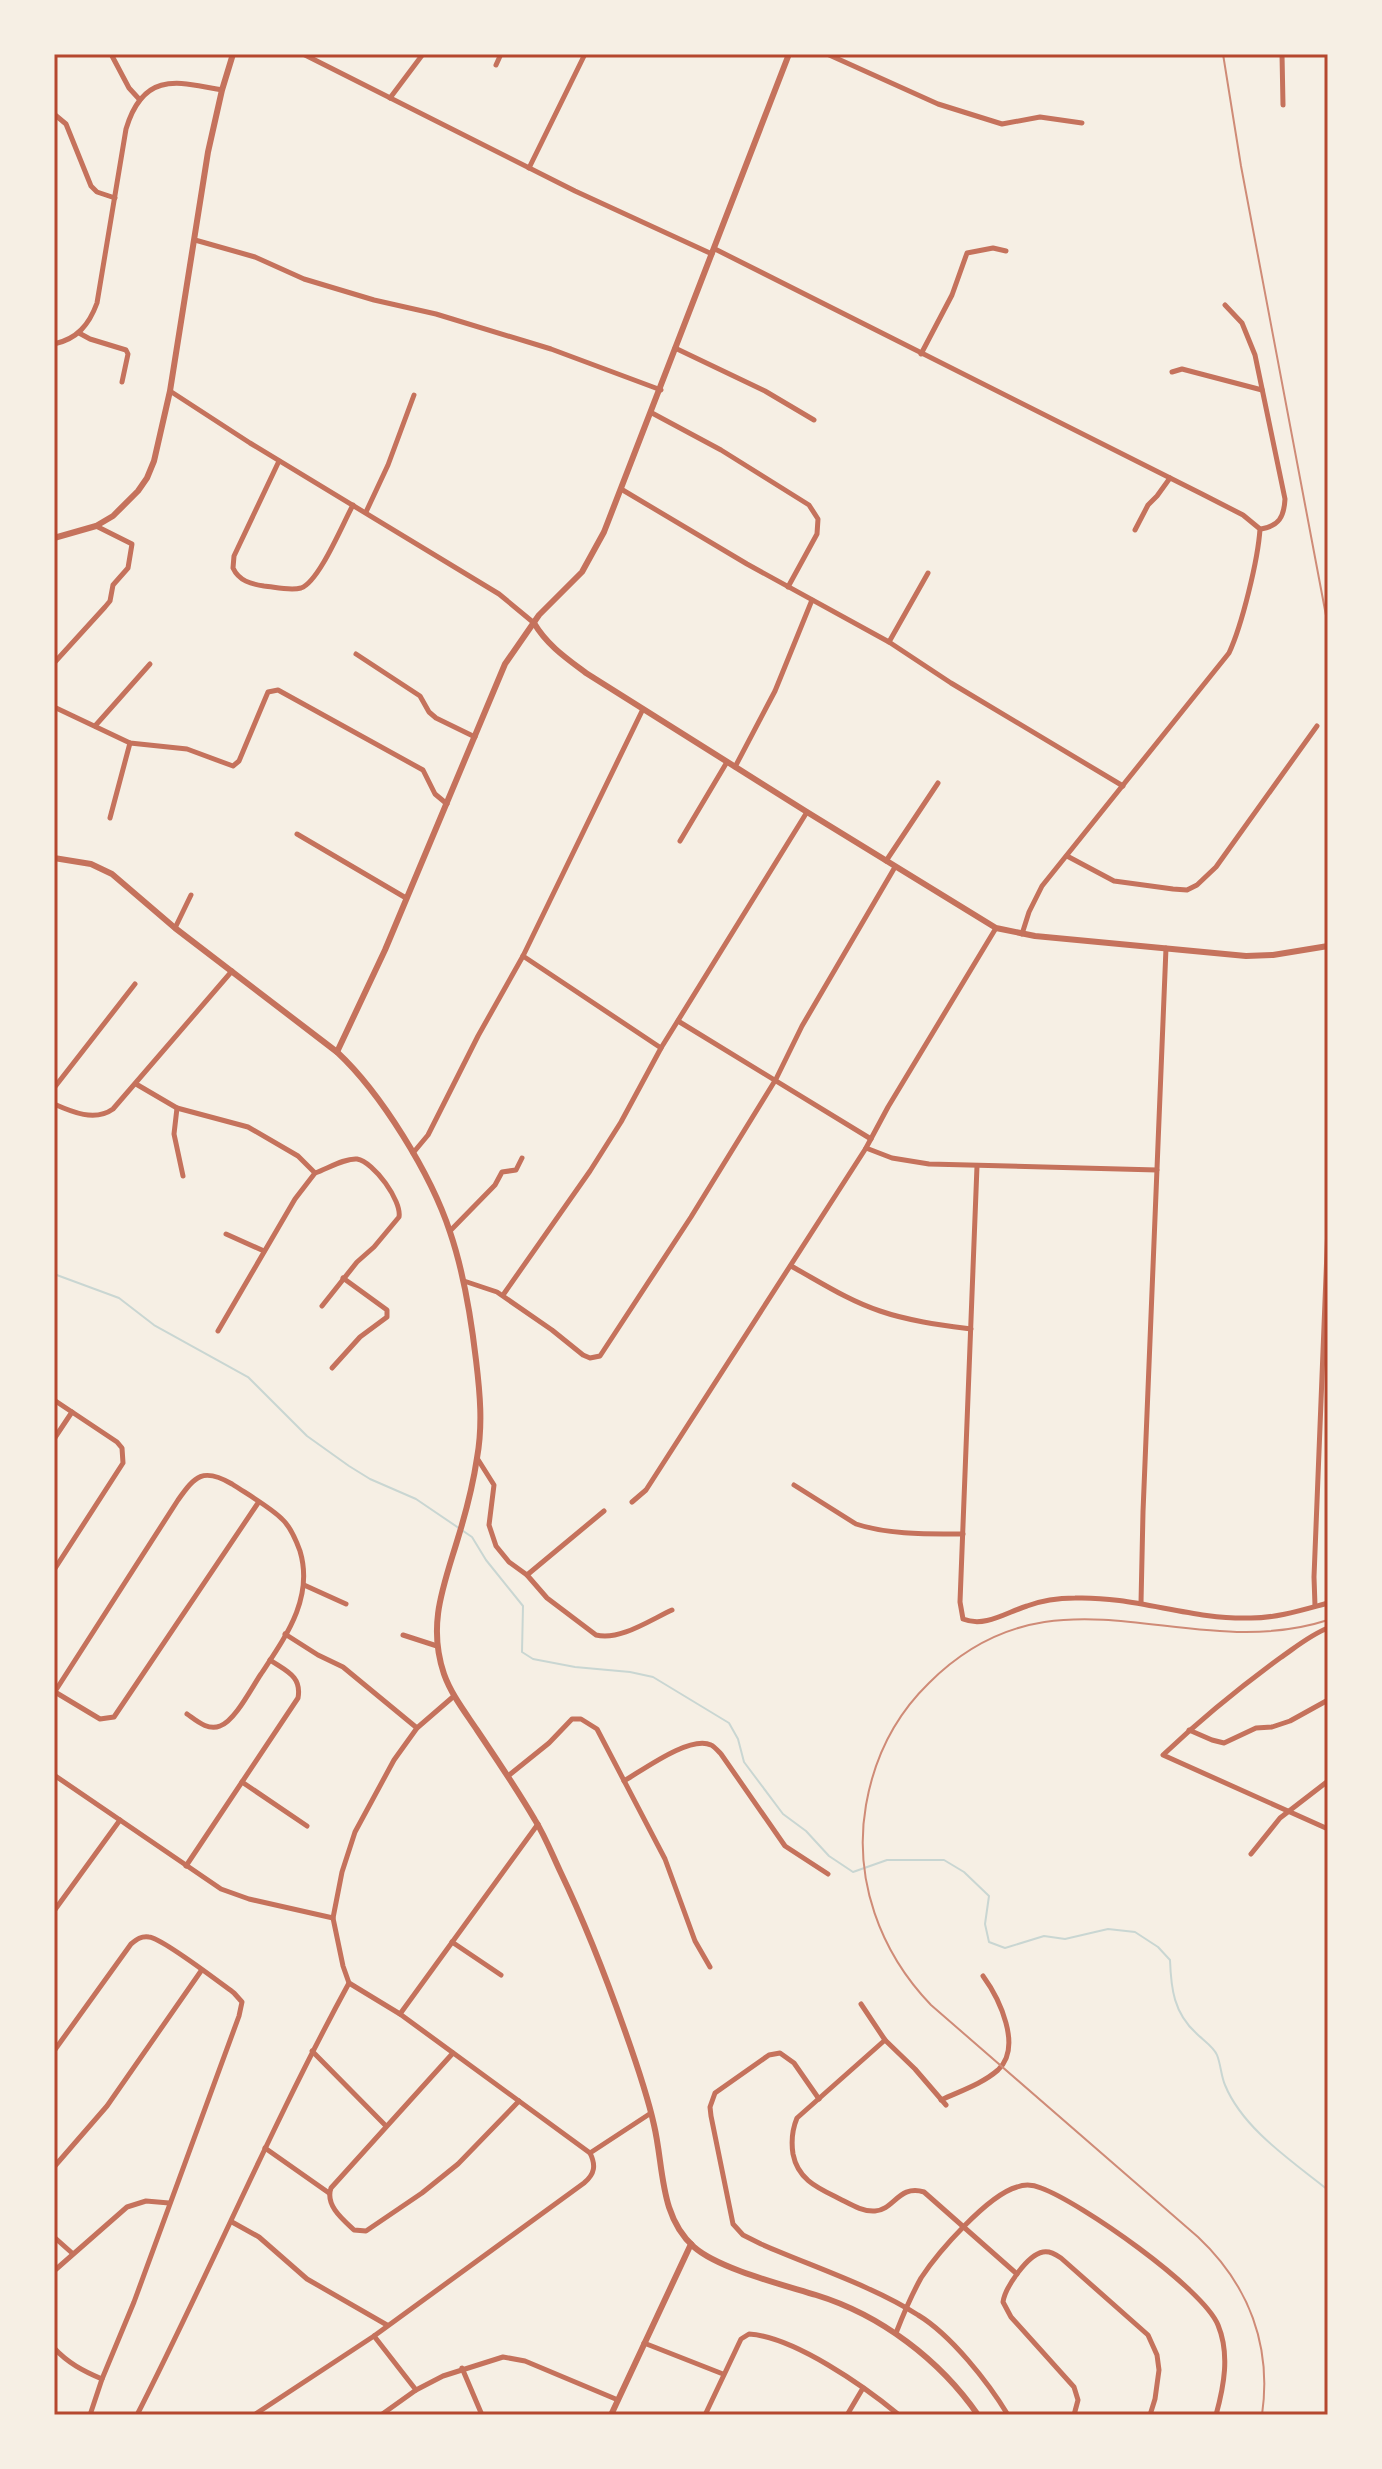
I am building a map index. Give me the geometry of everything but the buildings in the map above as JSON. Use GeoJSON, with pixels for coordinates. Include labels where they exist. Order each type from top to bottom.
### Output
{"type":"FeatureCollection","features":[{"type":"Feature","properties":{"kind":"street"},"geometry":{"type":"LineString","coordinates":[[111,54],[129,88],[140,100]]}},
{"type":"Feature","properties":{"kind":"street"},"geometry":{"type":"LineString","coordinates":[[54,538],[96,526],[125,506],[147,478],[158,449],[208,152],[233,54]]}},
{"type":"Feature","properties":{"kind":"street"},"geometry":{"type":"LineString","coordinates":[[303,54],[529,168],[689,245],[714,252],[921,354],[1243,515],[1260,529]]}},
{"type":"Feature","properties":{"kind":"street"},"geometry":{"type":"LineString","coordinates":[[390,99],[423,54]]}},
{"type":"Feature","properties":{"kind":"street"},"geometry":{"type":"LineString","coordinates":[[496,65],[501,54]]}},
{"type":"Feature","properties":{"kind":"street"},"geometry":{"type":"LineString","coordinates":[[529,168],[585,54]]}},
{"type":"Feature","properties":{"kind":"street"},"geometry":{"type":"LineString","coordinates":[[337,1052],[447,804],[505,664],[534,623],[587,565],[604,532],[789,54]]}},
{"type":"Feature","properties":{"kind":"street"},"geometry":{"type":"LineString","coordinates":[[827,54],[938,104],[1002,124],[1040,117],[1082,123]]}},
{"type":"Feature","properties":{"kind":"street"},"geometry":{"type":"LineString","coordinates":[[1282,54],[1283,105]]}},
{"type":"Feature","properties":{"kind":"street"},"geometry":{"type":"LineString","coordinates":[[54,344],[65,342],[79,333],[93,315],[126,129],[133,110],[152,89],[165,83],[222,90]]}},
{"type":"Feature","properties":{"kind":"street"},"geometry":{"type":"LineString","coordinates":[[54,114],[66,124],[91,186],[97,192],[115,198]]}},
{"type":"Feature","properties":{"kind":"street"},"geometry":{"type":"LineString","coordinates":[[195,240],[262,260],[304,279],[551,349],[661,390]]}},
{"type":"Feature","properties":{"kind":"street"},"geometry":{"type":"LineString","coordinates":[[921,354],[952,295],[967,253],[993,248],[1006,251]]}},
{"type":"Feature","properties":{"kind":"street"},"geometry":{"type":"LineString","coordinates":[[1225,305],[1242,323],[1249,336],[1285,508],[1275,526],[1260,529]]}},
{"type":"Feature","properties":{"kind":"street"},"geometry":{"type":"LineString","coordinates":[[79,333],[126,350],[128,354],[122,382]]}},
{"type":"Feature","properties":{"kind":"street"},"geometry":{"type":"LineString","coordinates":[[675,348],[765,391],[814,420]]}},
{"type":"Feature","properties":{"kind":"street"},"geometry":{"type":"LineString","coordinates":[[1172,372],[1182,369],[1262,390]]}},
{"type":"Feature","properties":{"kind":"street"},"geometry":{"type":"LineString","coordinates":[[170,391],[499,594],[534,623],[558,652],[727,762],[996,928],[1022,934],[1246,956],[1328,946]]}},
{"type":"Feature","properties":{"kind":"street"},"geometry":{"type":"LineString","coordinates":[[366,512],[388,465],[414,395]]}},
{"type":"Feature","properties":{"kind":"street"},"geometry":{"type":"LineString","coordinates":[[652,413],[721,450],[809,505],[818,519],[817,534],[788,587]]}},
{"type":"Feature","properties":{"kind":"street"},"geometry":{"type":"LineString","coordinates":[[279,461],[234,556],[233,568],[240,578],[256,585],[274,587],[293,589],[306,585],[322,567],[353,505]]}},
{"type":"Feature","properties":{"kind":"street"},"geometry":{"type":"LineString","coordinates":[[1135,530],[1146,508],[1170,478]]}},
{"type":"Feature","properties":{"kind":"street"},"geometry":{"type":"LineString","coordinates":[[621,489],[889,642],[951,683],[1123,786]]}},
{"type":"Feature","properties":{"kind":"street"},"geometry":{"type":"LineString","coordinates":[[54,663],[110,601],[113,585],[128,568],[132,544],[96,526]]}},
{"type":"Feature","properties":{"kind":"street"},"geometry":{"type":"LineString","coordinates":[[1022,934],[1042,886],[1229,653],[1244,603],[1260,529]]}},
{"type":"Feature","properties":{"kind":"street"},"geometry":{"type":"LineString","coordinates":[[889,642],[928,573]]}},
{"type":"Feature","properties":{"kind":"street"},"geometry":{"type":"LineString","coordinates":[[735,767],[775,691],[812,600]]}},
{"type":"Feature","properties":{"kind":"street"},"geometry":{"type":"LineString","coordinates":[[356,654],[420,696],[436,718],[475,737]]}},
{"type":"Feature","properties":{"kind":"street"},"geometry":{"type":"LineString","coordinates":[[94,726],[150,664]]}},
{"type":"Feature","properties":{"kind":"street"},"geometry":{"type":"LineString","coordinates":[[54,707],[130,743],[187,749],[235,766],[268,692],[278,690],[423,770],[435,794],[447,804]]}},
{"type":"Feature","properties":{"kind":"street"},"geometry":{"type":"LineString","coordinates":[[412,1154],[428,1135],[523,956],[643,709]]}},
{"type":"Feature","properties":{"kind":"street"},"geometry":{"type":"LineString","coordinates":[[1067,856],[1105,878],[1125,884],[1187,890],[1197,885],[1216,867],[1317,726]]}},
{"type":"Feature","properties":{"kind":"street"},"geometry":{"type":"LineString","coordinates":[[110,818],[130,743]]}},
{"type":"Feature","properties":{"kind":"street"},"geometry":{"type":"LineString","coordinates":[[680,841],[727,762]]}},
{"type":"Feature","properties":{"kind":"street"},"geometry":{"type":"LineString","coordinates":[[886,861],[938,783]]}},
{"type":"Feature","properties":{"kind":"street"},"geometry":{"type":"LineString","coordinates":[[503,1296],[598,1159],[661,1048],[807,812]]}},
{"type":"Feature","properties":{"kind":"street"},"geometry":{"type":"LineString","coordinates":[[297,834],[406,898]]}},
{"type":"Feature","properties":{"kind":"street"},"geometry":{"type":"LineString","coordinates":[[54,858],[102,868],[337,1052],[374,1096],[412,1154],[450,1231],[464,1281],[480,1393],[481,1424],[466,1513],[439,1601],[437,1646],[446,1680],[454,1696],[538,1824],[580,1914],[625,2030],[651,2113],[667,2204],[674,2219],[691,2244],[703,2254],[763,2279],[823,2297],[896,2333],[938,2367],[978,2415]]}},
{"type":"Feature","properties":{"kind":"street"},"geometry":{"type":"LineString","coordinates":[[464,1281],[490,1288],[503,1296],[583,1355],[590,1358],[600,1356],[776,1079],[802,1026],[895,867]]}},
{"type":"Feature","properties":{"kind":"street"},"geometry":{"type":"LineString","coordinates":[[175,928],[191,895]]}},
{"type":"Feature","properties":{"kind":"street"},"geometry":{"type":"LineString","coordinates":[[632,1502],[646,1490],[866,1148],[996,928]]}},
{"type":"Feature","properties":{"kind":"street"},"geometry":{"type":"LineString","coordinates":[[1141,1603],[1166,948]]}},
{"type":"Feature","properties":{"kind":"street"},"geometry":{"type":"LineString","coordinates":[[523,956],[661,1048]]}},
{"type":"Feature","properties":{"kind":"street"},"geometry":{"type":"LineString","coordinates":[[54,1104],[83,1115],[105,1115],[123,1100],[232,971]]}},
{"type":"Feature","properties":{"kind":"street"},"geometry":{"type":"LineString","coordinates":[[54,1088],[135,984]]}},
{"type":"Feature","properties":{"kind":"street"},"geometry":{"type":"LineString","coordinates":[[678,1021],[871,1139]]}},
{"type":"Feature","properties":{"kind":"street"},"geometry":{"type":"LineString","coordinates":[[136,1084],[177,1108],[248,1127],[298,1156],[315,1173]]}},
{"type":"Feature","properties":{"kind":"street"},"geometry":{"type":"LineString","coordinates":[[177,1108],[174,1134],[183,1176]]}},
{"type":"Feature","properties":{"kind":"street"},"geometry":{"type":"LineString","coordinates":[[866,1148],[879,1155],[907,1161],[977,1166],[1157,1170]]}},
{"type":"Feature","properties":{"kind":"street"},"geometry":{"type":"LineString","coordinates":[[450,1231],[495,1185],[502,1172],[516,1170],[522,1158]]}},
{"type":"Feature","properties":{"kind":"street"},"geometry":{"type":"LineString","coordinates":[[218,1331],[295,1199],[315,1173],[349,1160],[364,1161],[379,1175],[399,1206],[399,1217],[343,1278],[322,1306]]}},
{"type":"Feature","properties":{"kind":"street"},"geometry":{"type":"LineString","coordinates":[[977,1166],[960,1611],[963,1619],[987,1620],[1063,1598],[1141,1603],[1205,1615],[1249,1619],[1283,1615],[1328,1603]]}},
{"type":"Feature","properties":{"kind":"street"},"geometry":{"type":"LineString","coordinates":[[1315,1606],[1328,1226]]}},
{"type":"Feature","properties":{"kind":"street"},"geometry":{"type":"LineString","coordinates":[[226,1234],[264,1251]]}},
{"type":"Feature","properties":{"kind":"street"},"geometry":{"type":"LineString","coordinates":[[791,1266],[878,1310],[944,1326],[971,1329]]}},
{"type":"Feature","properties":{"kind":"street"},"geometry":{"type":"LineString","coordinates":[[332,1368],[360,1337],[388,1313],[343,1278]]}},
{"type":"Feature","properties":{"kind":"street"},"geometry":{"type":"LineString","coordinates":[[54,1400],[117,1442],[122,1448],[123,1463],[54,1570]]}},
{"type":"Feature","properties":{"kind":"street"},"geometry":{"type":"LineString","coordinates":[[54,1439],[72,1412]]}},
{"type":"Feature","properties":{"kind":"street"},"geometry":{"type":"LineString","coordinates":[[477,1458],[494,1485],[489,1525],[496,1546],[547,1598],[602,1637],[615,1636],[672,1610]]}},
{"type":"Feature","properties":{"kind":"street"},"geometry":{"type":"LineString","coordinates":[[187,1714],[212,1727],[220,1726],[235,1713],[285,1634],[301,1603],[304,1585],[303,1562],[290,1529],[282,1519],[258,1503],[217,1477],[207,1474],[191,1482],[54,1693],[100,1719],[114,1717],[258,1503]]}},
{"type":"Feature","properties":{"kind":"street"},"geometry":{"type":"LineString","coordinates":[[794,1485],[865,1527],[911,1533],[963,1534]]}},
{"type":"Feature","properties":{"kind":"street"},"geometry":{"type":"LineString","coordinates":[[527,1575],[604,1511]]}},
{"type":"Feature","properties":{"kind":"street"},"geometry":{"type":"LineString","coordinates":[[304,1585],[346,1604]]}},
{"type":"Feature","properties":{"kind":"street"},"geometry":{"type":"LineString","coordinates":[[1328,1628],[1309,1637],[1259,1673],[1163,1755],[1328,1829]]}},
{"type":"Feature","properties":{"kind":"street"},"geometry":{"type":"LineString","coordinates":[[285,1634],[343,1667],[417,1728]]}},
{"type":"Feature","properties":{"kind":"street"},"geometry":{"type":"LineString","coordinates":[[403,1635],[437,1646]]}},
{"type":"Feature","properties":{"kind":"street"},"geometry":{"type":"LineString","coordinates":[[186,1866],[298,1698],[299,1685],[295,1678],[270,1660]]}},
{"type":"Feature","properties":{"kind":"street"},"geometry":{"type":"LineString","coordinates":[[254,2415],[374,2336],[584,2183],[595,2167],[590,2153],[400,2014],[349,1983],[339,1951],[333,1918],[342,1872],[355,1832],[394,1760],[417,1728],[454,1696]]}},
{"type":"Feature","properties":{"kind":"street"},"geometry":{"type":"LineString","coordinates":[[1189,1730],[1224,1743],[1256,1728],[1290,1721],[1328,1700]]}},
{"type":"Feature","properties":{"kind":"street"},"geometry":{"type":"LineString","coordinates":[[508,1776],[549,1743],[572,1719],[581,1719],[597,1729],[665,1859],[695,1941],[710,1967]]}},
{"type":"Feature","properties":{"kind":"street"},"geometry":{"type":"LineString","coordinates":[[624,1781],[681,1749],[694,1744],[712,1746],[721,1754],[785,1846],[828,1874]]}},
{"type":"Feature","properties":{"kind":"street"},"geometry":{"type":"LineString","coordinates":[[54,1775],[221,1889],[249,1899],[333,1918]]}},
{"type":"Feature","properties":{"kind":"street"},"geometry":{"type":"LineString","coordinates":[[1251,1854],[1288,1810],[1328,1781]]}},
{"type":"Feature","properties":{"kind":"street"},"geometry":{"type":"LineString","coordinates":[[242,1782],[307,1826]]}},
{"type":"Feature","properties":{"kind":"street"},"geometry":{"type":"LineString","coordinates":[[54,1911],[120,1820]]}},
{"type":"Feature","properties":{"kind":"street"},"geometry":{"type":"LineString","coordinates":[[400,2014],[538,1824]]}},
{"type":"Feature","properties":{"kind":"street"},"geometry":{"type":"LineString","coordinates":[[54,2051],[131,1944],[146,1936],[161,1941],[240,1998],[242,2007],[90,2415]]}},
{"type":"Feature","properties":{"kind":"street"},"geometry":{"type":"LineString","coordinates":[[452,1942],[501,1975]]}},
{"type":"Feature","properties":{"kind":"street"},"geometry":{"type":"LineString","coordinates":[[54,2167],[107,2106],[201,1971]]}},
{"type":"Feature","properties":{"kind":"street"},"geometry":{"type":"LineString","coordinates":[[861,2004],[885,2040],[944,2102],[996,2071],[1007,2057],[1008,2036],[1004,2020],[992,1989],[983,1976]]}},
{"type":"Feature","properties":{"kind":"street"},"geometry":{"type":"LineString","coordinates":[[137,2415],[232,2222],[264,2148],[349,1983]]}},
{"type":"Feature","properties":{"kind":"street"},"geometry":{"type":"LineString","coordinates":[[885,2040],[797,2118],[792,2135],[797,2170],[808,2182],[852,2205],[873,2211],[883,2209],[907,2192],[920,2190],[1017,2274]]}},
{"type":"Feature","properties":{"kind":"street"},"geometry":{"type":"LineString","coordinates":[[312,2051],[386,2126]]}},
{"type":"Feature","properties":{"kind":"street"},"geometry":{"type":"LineString","coordinates":[[329,2193],[358,2156],[453,2053]]}},
{"type":"Feature","properties":{"kind":"street"},"geometry":{"type":"LineString","coordinates":[[819,2099],[794,2063],[780,2053],[769,2055],[715,2093],[711,2100],[711,2116],[733,2224],[743,2235],[761,2244],[922,2316],[964,2355],[989,2385],[1008,2415]]}},
{"type":"Feature","properties":{"kind":"street"},"geometry":{"type":"LineString","coordinates":[[264,2148],[329,2193],[331,2204],[354,2230],[366,2231],[458,2164],[519,2101]]}},
{"type":"Feature","properties":{"kind":"street"},"geometry":{"type":"LineString","coordinates":[[590,2153],[651,2113]]}},
{"type":"Feature","properties":{"kind":"street"},"geometry":{"type":"LineString","coordinates":[[896,2333],[927,2270],[964,2227],[996,2197],[1018,2186],[1029,2185],[1055,2194],[1114,2231],[1193,2293],[1217,2322],[1225,2359],[1216,2415]]}},
{"type":"Feature","properties":{"kind":"street"},"geometry":{"type":"LineString","coordinates":[[54,2271],[127,2207],[146,2201],[169,2203]]}},
{"type":"Feature","properties":{"kind":"street"},"geometry":{"type":"LineString","coordinates":[[232,2222],[259,2237],[307,2279],[387,2325]]}},
{"type":"Feature","properties":{"kind":"street"},"geometry":{"type":"LineString","coordinates":[[54,2237],[72,2253]]}},
{"type":"Feature","properties":{"kind":"street"},"geometry":{"type":"LineString","coordinates":[[611,2415],[691,2244]]}},
{"type":"Feature","properties":{"kind":"street"},"geometry":{"type":"LineString","coordinates":[[1074,2415],[1078,2400],[1074,2387],[1005,2307],[1004,2297],[1017,2274],[1043,2252],[1054,2253],[1143,2328],[1153,2345],[1159,2370],[1150,2415]]}},
{"type":"Feature","properties":{"kind":"street"},"geometry":{"type":"LineString","coordinates":[[705,2415],[741,2339],[749,2334],[770,2337],[812,2357],[863,2388],[899,2415]]}},
{"type":"Feature","properties":{"kind":"street"},"geometry":{"type":"LineString","coordinates":[[374,2336],[416,2390]]}},
{"type":"Feature","properties":{"kind":"street"},"geometry":{"type":"LineString","coordinates":[[644,2343],[723,2374]]}},
{"type":"Feature","properties":{"kind":"street"},"geometry":{"type":"LineString","coordinates":[[54,2348],[80,2370],[102,2379]]}},
{"type":"Feature","properties":{"kind":"street"},"geometry":{"type":"LineString","coordinates":[[381,2415],[416,2390],[462,2368],[503,2357],[513,2357],[618,2400]]}},
{"type":"Feature","properties":{"kind":"street"},"geometry":{"type":"LineString","coordinates":[[462,2368],[482,2415]]}},
{"type":"Feature","properties":{"kind":"street"},"geometry":{"type":"LineString","coordinates":[[847,2415],[863,2388]]}},
{"type":"Feature","properties":{"kind":"waterway"},"geometry":{"type":"LineString","coordinates":[[54,1274],[119,1298],[154,1325],[248,1377],[307,1436],[370,1479],[416,1499],[472,1537],[486,1560],[523,1606],[522,1652],[533,1659],[653,1677],[729,1723],[738,1739],[744,1762],[783,1814],[806,1831],[829,1856],[853,1872],[887,1860],[944,1860],[964,1872],[989,1896],[985,1924],[989,1942],[1005,1948],[1044,1936],[1065,1939],[1108,1929],[1135,1932],[1158,1947],[1170,1960],[1178,2009],[1216,2052],[1233,2101],[1256,2130],[1328,2190]]}},
{"type":"Feature","properties":{"kind":"railway"},"geometry":{"type":"LineString","coordinates":[[1223,54],[1241,166],[1328,626]]}},
{"type":"Feature","properties":{"kind":"railway"},"geometry":{"type":"LineString","coordinates":[[1262,2415],[1264,2390],[1260,2341],[1253,2318],[1231,2275],[1198,2237],[931,2005],[913,1984],[898,1962],[874,1913],[867,1887],[863,1833],[874,1771],[896,1724],[929,1683],[977,1646],[1025,1626],[1074,1619],[1224,1631],[1275,1631],[1328,1620]]}}]}
